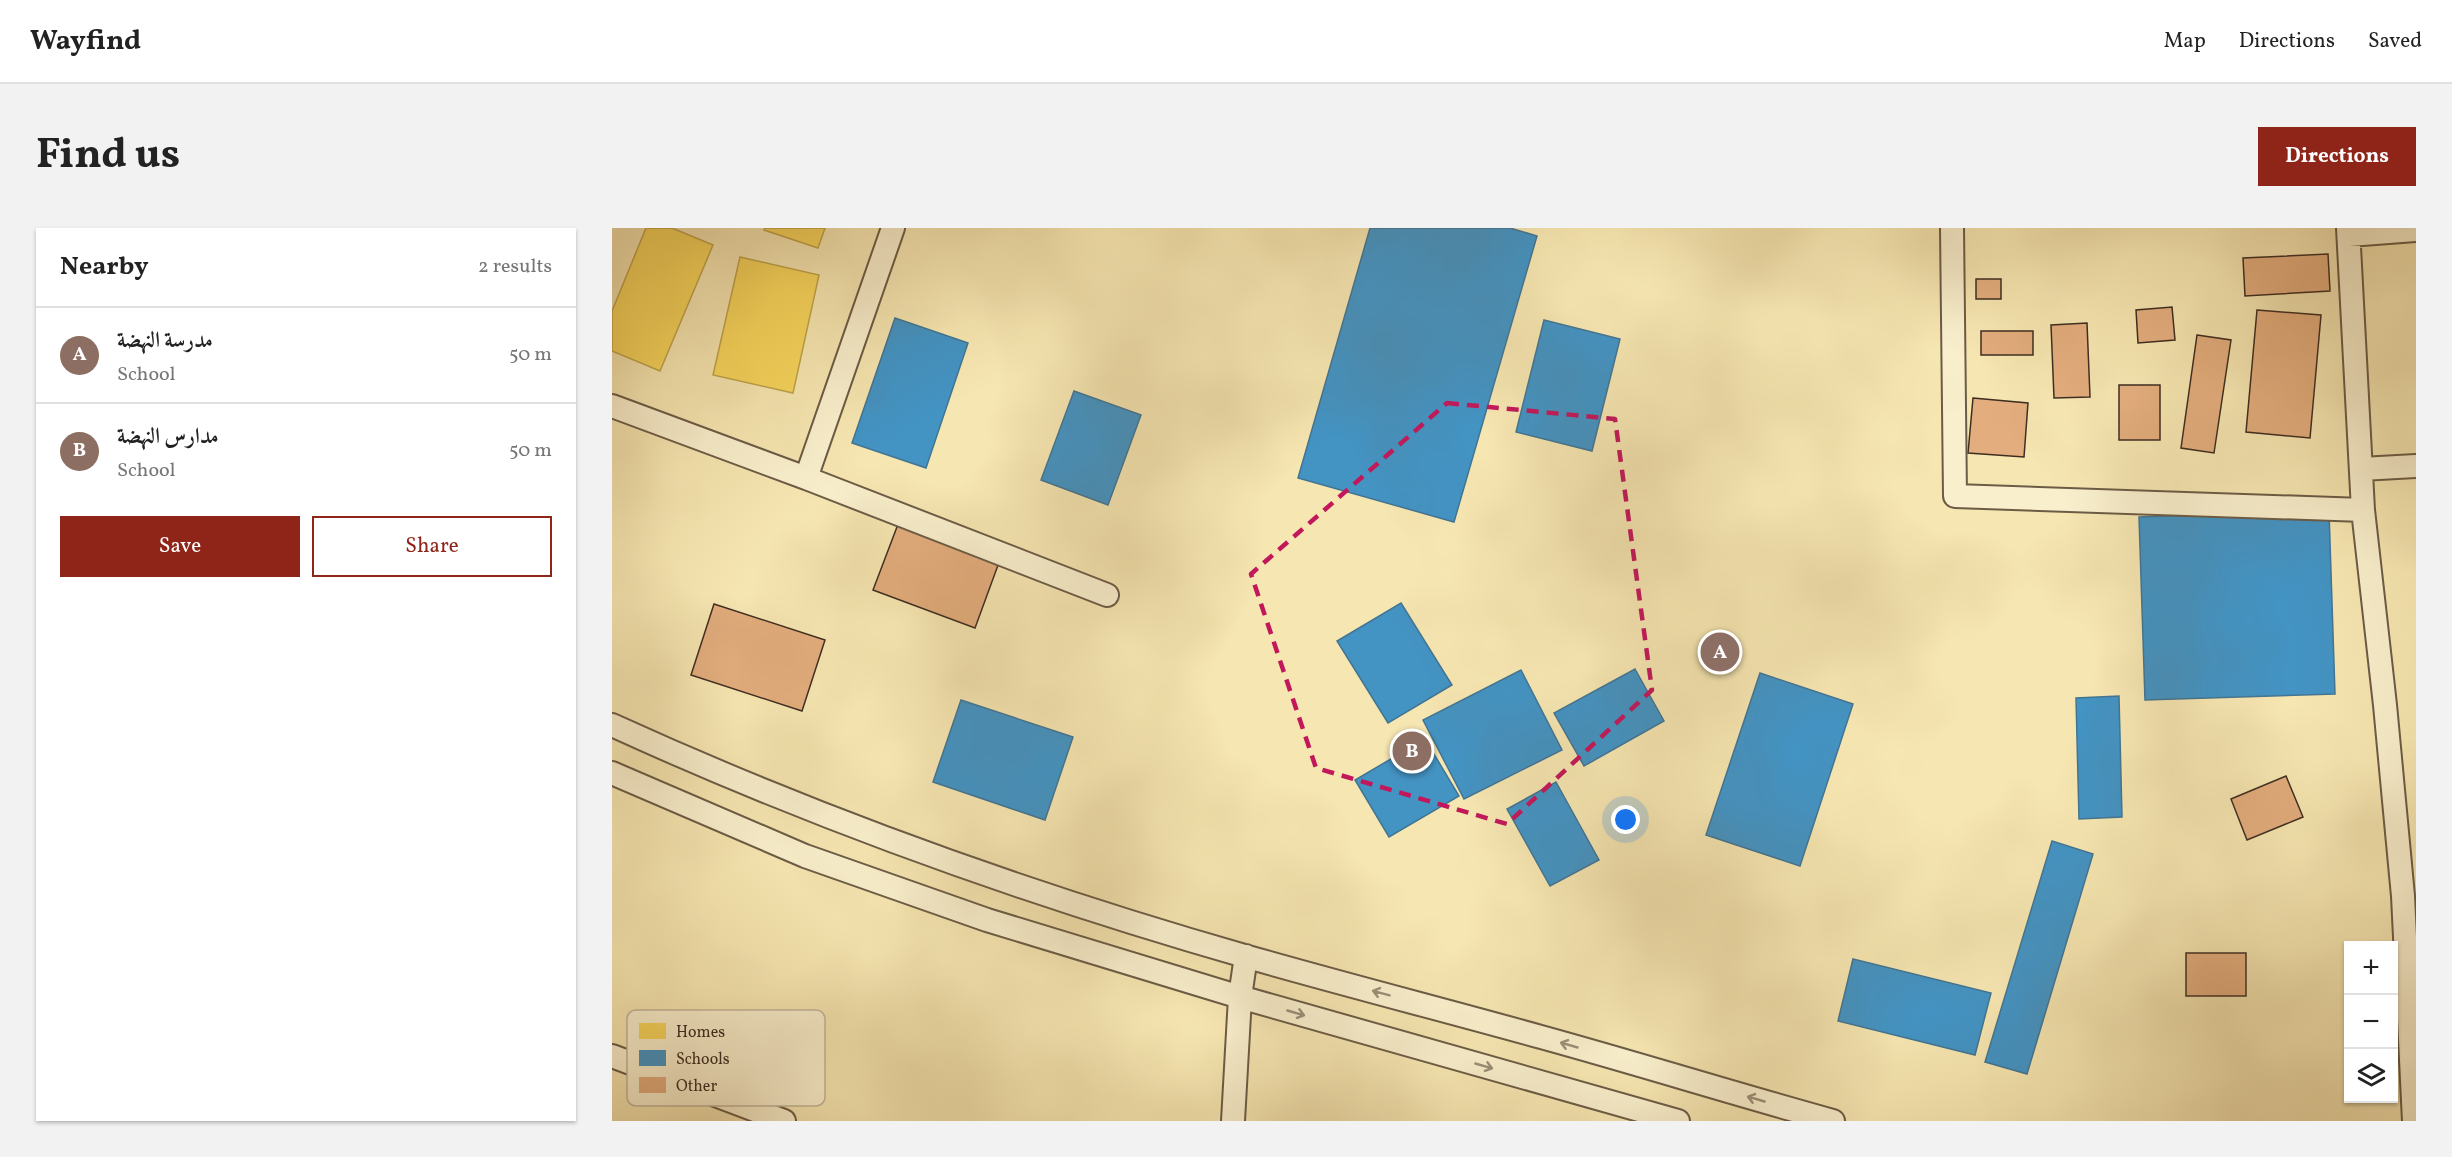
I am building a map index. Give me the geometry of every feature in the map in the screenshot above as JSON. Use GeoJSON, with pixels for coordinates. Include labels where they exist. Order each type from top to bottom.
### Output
{"type":"FeatureCollection","features":[{"type":"Feature","properties":{"kind":"street"},"geometry":{"type":"LineString","coordinates":[[806,478],[893,228]]}},
{"type":"Feature","properties":{"kind":"street"},"geometry":{"type":"LineString","coordinates":[[1952,228],[1955,496],[2363,510]]}},
{"type":"Feature","properties":{"kind":"street"},"geometry":{"type":"LineString","coordinates":[[2414,1121],[2403,896],[2363,510],[2348,231],[2416,230]]}},
{"type":"Feature","properties":{"kind":"street"},"geometry":{"type":"LineString","coordinates":[[612,406],[806,478],[1107,595]]}},
{"type":"Feature","properties":{"kind":"street"},"geometry":{"type":"LineString","coordinates":[[2361,469],[2416,466]]}},
{"type":"Feature","properties":{"kind":"street"},"geometry":{"type":"LineString","coordinates":[[612,726],[763,791],[922,852],[1081,906],[1246,956],[1833,1121]]}},
{"type":"Feature","properties":{"kind":"street"},"geometry":{"type":"LineString","coordinates":[[612,773],[805,856],[987,920],[1240,997],[1678,1121]]}},
{"type":"Feature","properties":{"kind":"street"},"geometry":{"type":"LineString","coordinates":[[1233,1121],[1240,997],[1246,956]]}},
{"type":"Feature","properties":{"kind":"street"},"geometry":{"type":"LineString","coordinates":[[612,1056],[627,1062]]}},
{"type":"Feature","properties":{"kind":"street"},"geometry":{"type":"LineString","coordinates":[[744,1106],[784,1121]]}},
{"type":"Feature","properties":{"kind":"highlighted area"},"geometry":{"type":"Polygon","coordinates":[[[1447,403],[1615,419],[1652,690],[1507,824],[1316,768],[1251,574],[1447,403]]]}},
{"type":"Feature","properties":{"kind":"building: Homes"},"geometry":{"type":"Polygon","coordinates":[[[646,228],[672,228],[713,245],[660,371],[612,351],[612,311],[646,228]]]}},
{"type":"Feature","properties":{"kind":"building: Homes"},"geometry":{"type":"Polygon","coordinates":[[[765,228],[825,228],[818,248],[764,230],[765,228]]]}},
{"type":"Feature","properties":{"kind":"building: Homes"},"geometry":{"type":"Polygon","coordinates":[[[740,257],[819,275],[793,393],[713,375],[740,257]]]}},
{"type":"Feature","properties":{"kind":"building: Schools"},"geometry":{"type":"Polygon","coordinates":[[[1370,228],[1510,228],[1537,236],[1454,522],[1298,478],[1370,228]]]}},
{"type":"Feature","properties":{"kind":"building: Schools"},"geometry":{"type":"Polygon","coordinates":[[[895,318],[968,343],[926,468],[852,443],[895,318]]]}},
{"type":"Feature","properties":{"kind":"building: Schools"},"geometry":{"type":"Polygon","coordinates":[[[1544,320],[1620,339],[1592,451],[1516,432],[1544,320]]]}},
{"type":"Feature","properties":{"kind":"building: Schools"},"geometry":{"type":"Polygon","coordinates":[[[1074,391],[1141,415],[1108,505],[1041,480],[1074,391]]]}},
{"type":"Feature","properties":{"kind":"building: Schools"},"geometry":{"type":"Polygon","coordinates":[[[2329,511],[2335,694],[2145,700],[2139,517],[2329,511]]]}},
{"type":"Feature","properties":{"kind":"building: Schools"},"geometry":{"type":"Polygon","coordinates":[[[1401,603],[1452,685],[1388,723],[1337,641],[1401,603]]]}},
{"type":"Feature","properties":{"kind":"building: Schools"},"geometry":{"type":"Polygon","coordinates":[[[1635,669],[1664,721],[1584,766],[1554,713],[1635,669]]]}},
{"type":"Feature","properties":{"kind":"building: Schools"},"geometry":{"type":"Polygon","coordinates":[[[1521,670],[1562,750],[1464,799],[1423,720],[1521,670]]]}},
{"type":"Feature","properties":{"kind":"building: Schools"},"geometry":{"type":"Polygon","coordinates":[[[1760,673],[1853,704],[1800,866],[1706,835],[1760,673]]]}},
{"type":"Feature","properties":{"kind":"building: Schools"},"geometry":{"type":"Polygon","coordinates":[[[2119,696],[2122,817],[2079,819],[2076,698],[2119,696]]]}},
{"type":"Feature","properties":{"kind":"building: Schools"},"geometry":{"type":"Polygon","coordinates":[[[961,700],[1073,737],[1045,820],[933,782],[961,700]]]}},
{"type":"Feature","properties":{"kind":"building: Schools"},"geometry":{"type":"Polygon","coordinates":[[[1425,739],[1459,796],[1389,837],[1355,780],[1425,739]]]}},
{"type":"Feature","properties":{"kind":"building: Schools"},"geometry":{"type":"Polygon","coordinates":[[[1556,782],[1599,860],[1550,886],[1507,809],[1556,782]]]}},
{"type":"Feature","properties":{"kind":"building: Schools"},"geometry":{"type":"Polygon","coordinates":[[[2052,841],[2093,854],[2027,1074],[1985,1062],[2052,841]]]}},
{"type":"Feature","properties":{"kind":"building: Schools"},"geometry":{"type":"Polygon","coordinates":[[[1853,959],[1991,993],[1975,1055],[1838,1021],[1853,959]]]}},
{"type":"Feature","properties":{"kind":"building: Other"},"geometry":{"type":"Polygon","coordinates":[[[2328,254],[2330,291],[2245,296],[2243,258],[2328,254]]]}},
{"type":"Feature","properties":{"kind":"building: Other"},"geometry":{"type":"Polygon","coordinates":[[[1976,279],[2001,279],[2001,299],[1976,299],[1976,279]]]}},
{"type":"Feature","properties":{"kind":"building: Other"},"geometry":{"type":"Polygon","coordinates":[[[2172,307],[2175,340],[2138,343],[2136,310],[2172,307]]]}},
{"type":"Feature","properties":{"kind":"building: Other"},"geometry":{"type":"Polygon","coordinates":[[[2257,310],[2321,315],[2310,438],[2246,432],[2257,310]]]}},
{"type":"Feature","properties":{"kind":"building: Other"},"geometry":{"type":"Polygon","coordinates":[[[2087,323],[2090,397],[2054,398],[2051,325],[2087,323]]]}},
{"type":"Feature","properties":{"kind":"building: Other"},"geometry":{"type":"Polygon","coordinates":[[[1981,331],[2033,331],[2033,355],[1981,355],[1981,331]]]}},
{"type":"Feature","properties":{"kind":"building: Other"},"geometry":{"type":"Polygon","coordinates":[[[2197,335],[2231,340],[2214,453],[2181,448],[2197,335]]]}},
{"type":"Feature","properties":{"kind":"building: Other"},"geometry":{"type":"Polygon","coordinates":[[[2119,385],[2160,385],[2160,440],[2119,440],[2119,385]]]}},
{"type":"Feature","properties":{"kind":"building: Other"},"geometry":{"type":"Polygon","coordinates":[[[1973,398],[2028,403],[2024,457],[1968,453],[1973,398]]]}},
{"type":"Feature","properties":{"kind":"building: Other"},"geometry":{"type":"Polygon","coordinates":[[[900,519],[1001,557],[975,628],[873,590],[900,519]]]}},
{"type":"Feature","properties":{"kind":"building: Other"},"geometry":{"type":"Polygon","coordinates":[[[714,604],[825,640],[802,711],[691,675],[714,604]]]}},
{"type":"Feature","properties":{"kind":"building: Other"},"geometry":{"type":"Polygon","coordinates":[[[2286,776],[2303,817],[2247,840],[2231,799],[2286,776]]]}},
{"type":"Feature","properties":{"kind":"building: Other"},"geometry":{"type":"Polygon","coordinates":[[[2186,953],[2246,953],[2246,996],[2186,996],[2186,953]]]}},
{"type":"Feature","properties":{"kind":"place","name":"مدرسة النهضة"},"geometry":{"type":"Point","coordinates":[1720,652]}},
{"type":"Feature","properties":{"kind":"place","name":"مدارس النهضة"},"geometry":{"type":"Point","coordinates":[1412,751]}}]}
